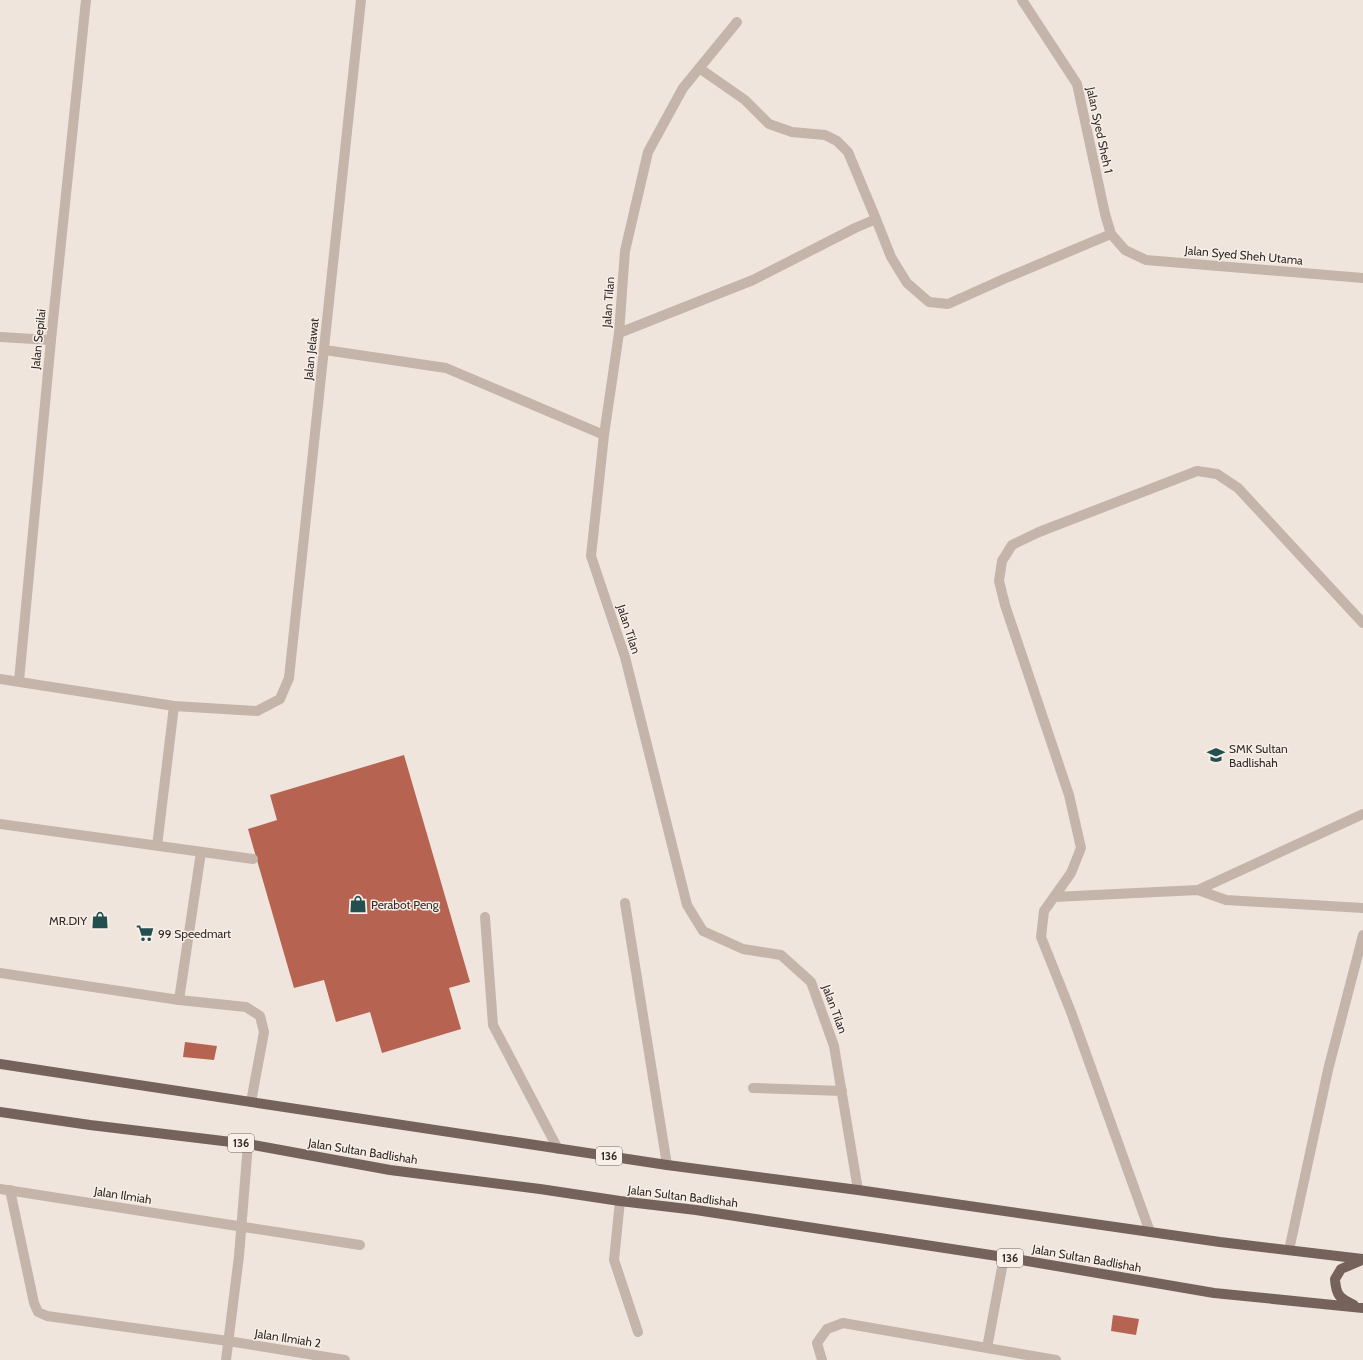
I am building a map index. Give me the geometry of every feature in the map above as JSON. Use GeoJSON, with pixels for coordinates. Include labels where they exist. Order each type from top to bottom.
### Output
{"type":"FeatureCollection","features":[{"type":"Feature","properties":{"kind":"main road","name":"136"},"geometry":{"type":"LineString","coordinates":[[0,1064],[667,1165],[858,1190],[1150,1232],[1363,1259]]}},
{"type":"Feature","properties":{"kind":"main road","name":"Jalan Sultan Badlishah"},"geometry":{"type":"LineString","coordinates":[[0,1112],[90,1125],[248,1144],[390,1170],[696,1210],[1004,1257],[1214,1293],[1362,1308]]}},
{"type":"Feature","properties":{"kind":"main road"},"geometry":{"type":"LineString","coordinates":[[1362,1308],[1344,1300],[1337,1294],[1335,1279],[1341,1270],[1363,1259]]}},
{"type":"Feature","properties":{"kind":"street","name":"Jalan Sepilai"},"geometry":{"type":"LineString","coordinates":[[19,681],[51,340],[86,0]]}},
{"type":"Feature","properties":{"kind":"street","name":"Jalan Jelawat"},"geometry":{"type":"LineString","coordinates":[[174,706],[257,711],[280,699],[290,678],[360,0]]}},
{"type":"Feature","properties":{"kind":"street","name":"Jalan Syed Sheh 1"},"geometry":{"type":"LineString","coordinates":[[1022,0],[1077,84],[1105,214],[1111,234],[1125,250]]}},
{"type":"Feature","properties":{"kind":"street","name":"Jalan Tilan"},"geometry":{"type":"LineString","coordinates":[[737,22],[683,88],[648,152],[625,251],[619,333],[604,435],[591,556],[625,657],[687,905],[703,931],[743,949],[781,955],[811,982],[834,1046],[858,1190]]}},
{"type":"Feature","properties":{"kind":"street"},"geometry":{"type":"LineString","coordinates":[[699,68],[745,100],[768,124],[792,132],[825,135],[837,141],[848,152],[891,257],[907,283],[929,302],[948,304],[1111,234]]}},
{"type":"Feature","properties":{"kind":"street"},"geometry":{"type":"LineString","coordinates":[[619,333],[753,280],[856,228],[876,220]]}},
{"type":"Feature","properties":{"kind":"street","name":"Jalan Syed Sheh Utama"},"geometry":{"type":"LineString","coordinates":[[1125,250],[1146,260],[1363,278]]}},
{"type":"Feature","properties":{"kind":"street"},"geometry":{"type":"LineString","coordinates":[[0,337],[51,340]]}},
{"type":"Feature","properties":{"kind":"street"},"geometry":{"type":"LineString","coordinates":[[325,350],[446,368],[604,435]]}},
{"type":"Feature","properties":{"kind":"street"},"geometry":{"type":"LineString","coordinates":[[1150,1232],[1071,1012],[1041,937],[1044,911],[1071,873],[1081,848],[1069,795],[1005,605],[999,580],[1002,561],[1012,545],[1039,532],[1197,471],[1217,474],[1238,488],[1363,623]]}},
{"type":"Feature","properties":{"kind":"street"},"geometry":{"type":"LineString","coordinates":[[0,679],[174,706],[156,846]]}},
{"type":"Feature","properties":{"kind":"street"},"geometry":{"type":"LineString","coordinates":[[1054,897],[1198,890],[1363,814]]}},
{"type":"Feature","properties":{"kind":"street"},"geometry":{"type":"LineString","coordinates":[[0,824],[253,859]]}},
{"type":"Feature","properties":{"kind":"street"},"geometry":{"type":"LineString","coordinates":[[179,1000],[201,852]]}},
{"type":"Feature","properties":{"kind":"street"},"geometry":{"type":"LineString","coordinates":[[1198,890],[1226,900],[1363,908]]}},
{"type":"Feature","properties":{"kind":"street"},"geometry":{"type":"LineString","coordinates":[[625,903],[667,1165]]}},
{"type":"Feature","properties":{"kind":"street"},"geometry":{"type":"LineString","coordinates":[[485,917],[493,1025],[558,1148]]}},
{"type":"Feature","properties":{"kind":"street"},"geometry":{"type":"LineString","coordinates":[[1289,1250],[1328,1070],[1363,935]]}},
{"type":"Feature","properties":{"kind":"street"},"geometry":{"type":"LineString","coordinates":[[0,973],[179,1000],[246,1008],[260,1016],[264,1032],[251,1102]]}},
{"type":"Feature","properties":{"kind":"street"},"geometry":{"type":"LineString","coordinates":[[752,1088],[842,1091]]}},
{"type":"Feature","properties":{"kind":"street"},"geometry":{"type":"LineString","coordinates":[[226,1360],[242,1226],[248,1144]]}},
{"type":"Feature","properties":{"kind":"street","name":"Jalan Ilmiah"},"geometry":{"type":"LineString","coordinates":[[5,1189],[360,1245]]}},
{"type":"Feature","properties":{"kind":"street","name":"Jalan Ilmiah 2"},"geometry":{"type":"LineString","coordinates":[[5,1189],[34,1303],[38,1312],[47,1316],[228,1341],[345,1360]]}},
{"type":"Feature","properties":{"kind":"street"},"geometry":{"type":"LineString","coordinates":[[620,1201],[614,1260],[638,1332]]}},
{"type":"Feature","properties":{"kind":"street"},"geometry":{"type":"LineString","coordinates":[[987,1348],[1004,1257]]}},
{"type":"Feature","properties":{"kind":"street"},"geometry":{"type":"LineString","coordinates":[[822,1360],[817,1343],[827,1329],[843,1323],[1056,1360]]}},
{"type":"Feature","properties":{"kind":"building","name":"Perabot Peng"},"geometry":{"type":"Polygon","coordinates":[[[404,755],[470,982],[449,988],[461,1029],[382,1053],[370,1012],[336,1022],[324,980],[294,988],[248,829],[277,820],[270,795],[404,755]]]}},
{"type":"Feature","properties":{"kind":"building"},"geometry":{"type":"Polygon","coordinates":[[[185,1042],[217,1046],[214,1060],[183,1057],[185,1042]]]}},
{"type":"Feature","properties":{"kind":"building"},"geometry":{"type":"Polygon","coordinates":[[[1113,1315],[1139,1319],[1136,1335],[1111,1331],[1113,1315]]]}},
{"type":"Feature","properties":{"kind":"place","name":"SMK Sultan Badlishah"},"geometry":{"type":"Point","coordinates":[1216,755]}},
{"type":"Feature","properties":{"kind":"place","name":"Perabot Peng"},"geometry":{"type":"Point","coordinates":[358,904]}},
{"type":"Feature","properties":{"kind":"place","name":"MR.DIY"},"geometry":{"type":"Point","coordinates":[100,920]}},
{"type":"Feature","properties":{"kind":"place","name":"99 Speedmart"},"geometry":{"type":"Point","coordinates":[145,933]}}]}
